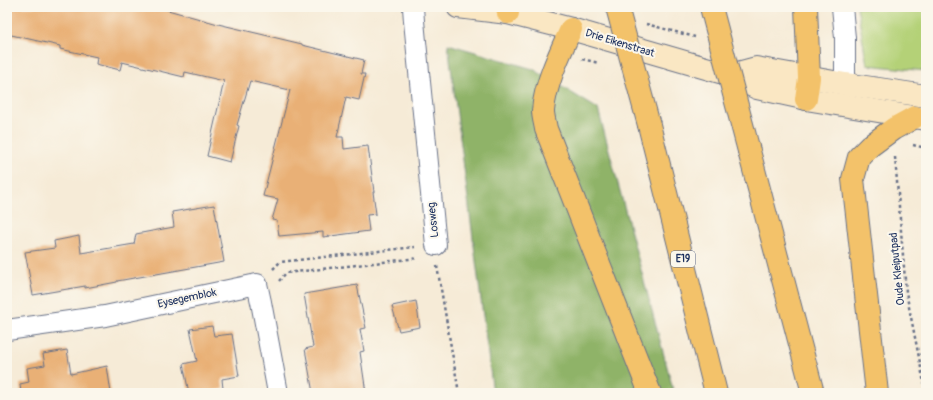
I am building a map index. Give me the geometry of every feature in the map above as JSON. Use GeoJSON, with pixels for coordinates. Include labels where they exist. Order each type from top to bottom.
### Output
{"type":"FeatureCollection","features":[{"type":"Feature","properties":{"kind":"highway","name":"E19"},"geometry":{"type":"LineString","coordinates":[[617,7],[649,125],[716,393]]}},
{"type":"Feature","properties":{"kind":"highway"},"geometry":{"type":"LineString","coordinates":[[711,7],[812,393]]}},
{"type":"Feature","properties":{"kind":"highway"},"geometry":{"type":"LineString","coordinates":[[806,7],[808,88]]}},
{"type":"Feature","properties":{"kind":"highway"},"geometry":{"type":"LineString","coordinates":[[571,29],[560,54],[546,96],[543,112],[546,129],[650,393]]}},
{"type":"Feature","properties":{"kind":"highway"},"geometry":{"type":"LineString","coordinates":[[877,393],[853,179],[860,157],[870,146],[893,130],[920,118]]}},
{"type":"Feature","properties":{"kind":"street","name":"Losweg"},"geometry":{"type":"LineString","coordinates":[[413,7],[436,250]]}},
{"type":"Feature","properties":{"kind":"street","name":"Drie Eikenstraat"},"geometry":{"type":"LineString","coordinates":[[458,7],[502,9],[730,75],[756,68],[808,88],[920,118]]}},
{"type":"Feature","properties":{"kind":"street"},"geometry":{"type":"LineString","coordinates":[[842,7],[846,38],[845,84]]}},
{"type":"Feature","properties":{"kind":"street","name":"Drie Eikenstraat"},"geometry":{"type":"LineString","coordinates":[[808,88],[845,84],[926,96]]}},
{"type":"Feature","properties":{"kind":"street"},"geometry":{"type":"LineString","coordinates":[[259,293],[278,393]]}},
{"type":"Feature","properties":{"kind":"street","name":"Eysegemblok"},"geometry":{"type":"LineString","coordinates":[[7,330],[259,293]]}},
{"type":"Feature","properties":{"kind":"path","name":"Oude Kleiputpad"},"geometry":{"type":"LineString","coordinates":[[894,150],[906,292],[926,393]]}},
{"type":"Feature","properties":{"kind":"path","name":"Losweg"},"geometry":{"type":"LineString","coordinates":[[259,293],[280,262],[436,250]]}},
{"type":"Feature","properties":{"kind":"path"},"geometry":{"type":"LineString","coordinates":[[259,293],[286,273],[436,250],[458,393]]}},
{"type":"Feature","properties":{"kind":"green space"},"geometry":{"type":"Polygon","coordinates":[[[857,7],[926,7],[926,71],[867,65],[857,7]]]}},
{"type":"Feature","properties":{"kind":"green space"},"geometry":{"type":"Polygon","coordinates":[[[448,44],[533,69],[598,109],[674,393],[493,393],[448,44]]]}},
{"type":"Feature","properties":{"kind":"building"},"geometry":{"type":"Polygon","coordinates":[[[7,7],[157,7],[218,24],[364,60],[361,74],[365,74],[359,100],[346,97],[337,137],[343,137],[344,149],[368,146],[376,214],[367,215],[369,231],[323,237],[323,232],[279,236],[277,221],[272,220],[278,199],[263,196],[290,90],[250,81],[237,125],[239,126],[230,162],[207,156],[224,81],[185,72],[184,77],[122,62],[120,70],[96,64],[97,57],[60,49],[60,46],[7,34],[7,7]]]}},
{"type":"Feature","properties":{"kind":"building"},"geometry":{"type":"Polygon","coordinates":[[[214,205],[224,262],[85,288],[85,286],[33,295],[25,252],[55,248],[54,241],[79,236],[81,253],[134,244],[136,234],[174,227],[172,212],[214,205]]]}},
{"type":"Feature","properties":{"kind":"building"},"geometry":{"type":"Polygon","coordinates":[[[357,285],[366,328],[360,329],[364,351],[360,352],[366,393],[313,393],[305,349],[313,347],[304,294],[357,285]]]}},
{"type":"Feature","properties":{"kind":"building"},"geometry":{"type":"Polygon","coordinates":[[[416,301],[420,327],[399,331],[392,306],[416,301]]]}},
{"type":"Feature","properties":{"kind":"building"},"geometry":{"type":"Polygon","coordinates":[[[212,326],[214,336],[232,334],[239,376],[222,379],[223,389],[189,393],[183,364],[197,361],[190,329],[212,326]]]}},
{"type":"Feature","properties":{"kind":"building"},"geometry":{"type":"Polygon","coordinates":[[[67,350],[71,374],[107,366],[111,393],[21,393],[20,384],[29,382],[27,368],[45,365],[43,354],[67,350]]]}}]}
